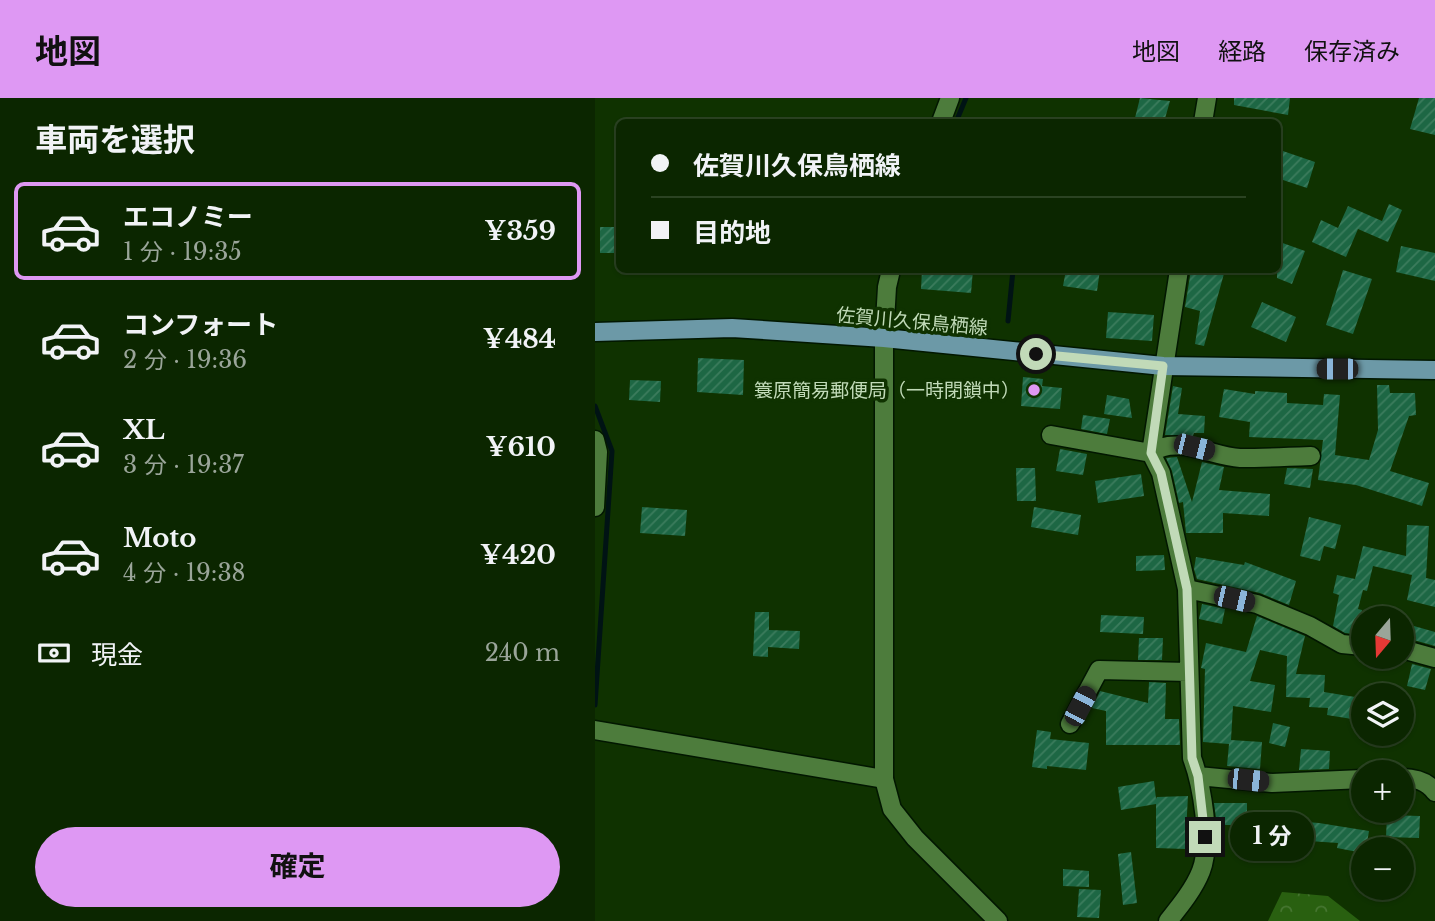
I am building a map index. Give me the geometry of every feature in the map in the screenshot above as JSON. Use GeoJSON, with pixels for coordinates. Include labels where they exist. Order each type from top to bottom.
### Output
{"type":"FeatureCollection","features":[{"type":"Feature","properties":{"kind":"main road","name":"佐賀川久保鳥栖線"},"geometry":{"type":"LineString","coordinates":[[595,332],[732,328],[884,338],[1163,366],[1435,370]]}},
{"type":"Feature","properties":{"kind":"street"},"geometry":{"type":"LineString","coordinates":[[942,119],[950,98]]}},
{"type":"Feature","properties":{"kind":"street"},"geometry":{"type":"LineString","coordinates":[[1204,119],[1207,98]]}},
{"type":"Feature","properties":{"kind":"street"},"geometry":{"type":"LineString","coordinates":[[890,273],[884,338],[884,779],[892,810],[915,838],[998,921]]}},
{"type":"Feature","properties":{"kind":"street"},"geometry":{"type":"LineString","coordinates":[[1168,921],[1192,888],[1205,856],[1198,776],[1192,758],[1187,589],[1161,473],[1151,453],[1178,273]]}},
{"type":"Feature","properties":{"kind":"street"},"geometry":{"type":"LineString","coordinates":[[1051,435],[1151,453],[1159,447],[1194,447],[1237,458],[1311,456]]}},
{"type":"Feature","properties":{"kind":"street"},"geometry":{"type":"LineString","coordinates":[[595,440],[599,452],[595,507]]}},
{"type":"Feature","properties":{"kind":"street"},"geometry":{"type":"LineString","coordinates":[[1187,589],[1257,604],[1310,626],[1342,644],[1351,645]]}},
{"type":"Feature","properties":{"kind":"street"},"geometry":{"type":"LineString","coordinates":[[1414,652],[1435,658]]}},
{"type":"Feature","properties":{"kind":"street"},"geometry":{"type":"LineString","coordinates":[[1070,724],[1099,670],[1189,672]]}},
{"type":"Feature","properties":{"kind":"street"},"geometry":{"type":"LineString","coordinates":[[599,731],[884,779]]}},
{"type":"Feature","properties":{"kind":"street"},"geometry":{"type":"LineString","coordinates":[[1198,776],[1272,783],[1351,780]]}},
{"type":"Feature","properties":{"kind":"street"},"geometry":{"type":"LineString","coordinates":[[1414,779],[1429,784],[1435,792]]}},
{"type":"Feature","properties":{"kind":"green space"},"geometry":{"type":"Polygon","coordinates":[[[1282,892],[1328,896],[1360,921],[1268,921],[1282,892]]]}},
{"type":"Feature","properties":{"kind":"building"},"geometry":{"type":"Polygon","coordinates":[[[1140,98],[1170,101],[1165,119],[1135,119],[1140,98]]]}},
{"type":"Feature","properties":{"kind":"building"},"geometry":{"type":"Polygon","coordinates":[[[1234,98],[1290,98],[1288,115],[1234,105],[1234,98]]]}},
{"type":"Feature","properties":{"kind":"building"},"geometry":{"type":"Polygon","coordinates":[[[1419,98],[1435,98],[1435,135],[1410,129],[1419,98]]]}},
{"type":"Feature","properties":{"kind":"building"},"geometry":{"type":"Polygon","coordinates":[[[1281,150],[1315,162],[1307,188],[1281,179],[1281,150]]]}},
{"type":"Feature","properties":{"kind":"building"},"geometry":{"type":"Polygon","coordinates":[[[1389,204],[1402,210],[1388,242],[1358,229],[1346,257],[1312,242],[1321,220],[1338,228],[1348,206],[1382,221],[1389,204]]]}},
{"type":"Feature","properties":{"kind":"building"},"geometry":{"type":"Polygon","coordinates":[[[600,227],[616,227],[616,253],[600,253],[600,227]]]}},
{"type":"Feature","properties":{"kind":"building"},"geometry":{"type":"Polygon","coordinates":[[[1281,242],[1305,251],[1292,284],[1277,278],[1277,273],[1281,273],[1281,242]]]}},
{"type":"Feature","properties":{"kind":"building"},"geometry":{"type":"Polygon","coordinates":[[[1401,246],[1435,253],[1435,281],[1396,272],[1401,246]]]}},
{"type":"Feature","properties":{"kind":"building"},"geometry":{"type":"Polygon","coordinates":[[[1343,270],[1372,279],[1353,334],[1326,325],[1343,270]]]}},
{"type":"Feature","properties":{"kind":"building"},"geometry":{"type":"Polygon","coordinates":[[[922,273],[973,273],[971,293],[921,289],[922,273]]]}},
{"type":"Feature","properties":{"kind":"building"},"geometry":{"type":"Polygon","coordinates":[[[1065,273],[1100,273],[1097,291],[1063,286],[1065,273]]]}},
{"type":"Feature","properties":{"kind":"building"},"geometry":{"type":"Polygon","coordinates":[[[1191,273],[1224,273],[1204,346],[1195,344],[1200,311],[1185,307],[1191,273]]]}},
{"type":"Feature","properties":{"kind":"building"},"geometry":{"type":"Polygon","coordinates":[[[1262,302],[1296,317],[1286,342],[1251,327],[1262,302]]]}},
{"type":"Feature","properties":{"kind":"building"},"geometry":{"type":"Polygon","coordinates":[[[1108,312],[1154,315],[1152,341],[1106,338],[1108,312]]]}},
{"type":"Feature","properties":{"kind":"building"},"geometry":{"type":"Polygon","coordinates":[[[698,358],[744,360],[743,395],[697,392],[698,358]]]}},
{"type":"Feature","properties":{"kind":"building"},"geometry":{"type":"Polygon","coordinates":[[[1023,377],[1043,379],[1042,386],[1062,388],[1060,409],[1021,406],[1023,377]]]}},
{"type":"Feature","properties":{"kind":"building"},"geometry":{"type":"Polygon","coordinates":[[[630,380],[661,381],[660,402],[629,400],[630,380]]]}},
{"type":"Feature","properties":{"kind":"building"},"geometry":{"type":"Polygon","coordinates":[[[1377,385],[1389,385],[1390,393],[1415,393],[1416,415],[1409,416],[1390,471],[1429,483],[1422,506],[1356,485],[1318,480],[1323,440],[1249,437],[1250,422],[1219,417],[1224,389],[1255,394],[1255,391],[1287,393],[1287,403],[1323,405],[1324,394],[1340,395],[1335,455],[1369,460],[1378,430],[1377,385]]]}},
{"type":"Feature","properties":{"kind":"building"},"geometry":{"type":"Polygon","coordinates":[[[1173,386],[1182,388],[1178,414],[1205,416],[1204,433],[1194,433],[1193,436],[1165,435],[1173,386]]]}},
{"type":"Feature","properties":{"kind":"building"},"geometry":{"type":"Polygon","coordinates":[[[1107,395],[1129,399],[1132,418],[1104,414],[1107,395]]]}},
{"type":"Feature","properties":{"kind":"building"},"geometry":{"type":"Polygon","coordinates":[[[1083,415],[1110,419],[1107,434],[1081,429],[1083,415]]]}},
{"type":"Feature","properties":{"kind":"building"},"geometry":{"type":"Polygon","coordinates":[[[1060,449],[1087,454],[1083,475],[1056,471],[1060,449]]]}},
{"type":"Feature","properties":{"kind":"building"},"geometry":{"type":"Polygon","coordinates":[[[1177,457],[1192,502],[1202,462],[1224,467],[1219,490],[1270,494],[1269,516],[1223,513],[1223,533],[1186,533],[1183,502],[1179,503],[1172,471],[1166,458],[1177,457]]]}},
{"type":"Feature","properties":{"kind":"building"},"geometry":{"type":"Polygon","coordinates":[[[1016,468],[1035,468],[1036,501],[1017,501],[1016,468]]]}},
{"type":"Feature","properties":{"kind":"building"},"geometry":{"type":"Polygon","coordinates":[[[1287,468],[1313,469],[1310,488],[1284,484],[1287,468]]]}},
{"type":"Feature","properties":{"kind":"building"},"geometry":{"type":"Polygon","coordinates":[[[1141,474],[1144,496],[1098,503],[1095,481],[1141,474]]]}},
{"type":"Feature","properties":{"kind":"building"},"geometry":{"type":"Polygon","coordinates":[[[642,507],[687,510],[685,536],[640,533],[642,507]]]}},
{"type":"Feature","properties":{"kind":"building"},"geometry":{"type":"Polygon","coordinates":[[[1034,507],[1081,515],[1078,535],[1031,527],[1034,507]]]}},
{"type":"Feature","properties":{"kind":"building"},"geometry":{"type":"Polygon","coordinates":[[[1309,517],[1341,525],[1335,549],[1324,546],[1320,561],[1300,556],[1309,517]]]}},
{"type":"Feature","properties":{"kind":"building"},"geometry":{"type":"Polygon","coordinates":[[[1407,525],[1429,526],[1426,578],[1435,580],[1435,607],[1407,600],[1412,575],[1373,566],[1367,591],[1363,590],[1359,606],[1351,606],[1351,634],[1333,626],[1339,595],[1333,593],[1337,575],[1355,579],[1363,546],[1406,556],[1407,525]]]}},
{"type":"Feature","properties":{"kind":"building"},"geometry":{"type":"Polygon","coordinates":[[[1164,555],[1165,570],[1136,571],[1136,556],[1164,555]]]}},
{"type":"Feature","properties":{"kind":"building"},"geometry":{"type":"Polygon","coordinates":[[[1196,557],[1244,565],[1245,562],[1296,581],[1289,605],[1260,593],[1197,579],[1194,569],[1196,557]]]}},
{"type":"Feature","properties":{"kind":"building"},"geometry":{"type":"Polygon","coordinates":[[[1202,604],[1225,609],[1222,624],[1199,619],[1202,604]]]}},
{"type":"Feature","properties":{"kind":"building"},"geometry":{"type":"Polygon","coordinates":[[[755,612],[769,612],[769,630],[800,631],[799,649],[768,647],[768,657],[753,656],[755,612]]]}},
{"type":"Feature","properties":{"kind":"building"},"geometry":{"type":"Polygon","coordinates":[[[1101,615],[1144,617],[1143,634],[1100,632],[1101,615]]]}},
{"type":"Feature","properties":{"kind":"building"},"geometry":{"type":"Polygon","coordinates":[[[1257,616],[1305,636],[1296,674],[1325,675],[1324,692],[1351,696],[1351,719],[1327,715],[1328,708],[1309,707],[1310,698],[1286,697],[1287,656],[1260,650],[1250,681],[1275,685],[1271,712],[1233,706],[1231,740],[1262,742],[1260,769],[1227,766],[1229,744],[1203,742],[1205,669],[1201,668],[1206,643],[1246,652],[1257,616]]]}},
{"type":"Feature","properties":{"kind":"building"},"geometry":{"type":"Polygon","coordinates":[[[1414,626],[1435,632],[1435,646],[1414,640],[1414,626]]]}},
{"type":"Feature","properties":{"kind":"building"},"geometry":{"type":"Polygon","coordinates":[[[1139,638],[1163,638],[1162,660],[1138,660],[1139,638]]]}},
{"type":"Feature","properties":{"kind":"building"},"geometry":{"type":"Polygon","coordinates":[[[1414,665],[1431,669],[1425,690],[1414,688],[1414,683],[1408,683],[1414,665]]]}},
{"type":"Feature","properties":{"kind":"building"},"geometry":{"type":"Polygon","coordinates":[[[1149,682],[1166,683],[1165,719],[1179,719],[1180,745],[1106,745],[1106,711],[1092,708],[1100,691],[1148,703],[1149,682]]]}},
{"type":"Feature","properties":{"kind":"building"},"geometry":{"type":"Polygon","coordinates":[[[1273,723],[1290,727],[1285,747],[1269,743],[1273,723]]]}},
{"type":"Feature","properties":{"kind":"building"},"geometry":{"type":"Polygon","coordinates":[[[1037,730],[1051,732],[1050,739],[1089,743],[1086,770],[1032,767],[1037,730]]]}},
{"type":"Feature","properties":{"kind":"building"},"geometry":{"type":"Polygon","coordinates":[[[1301,749],[1330,751],[1329,769],[1299,770],[1301,749]]]}},
{"type":"Feature","properties":{"kind":"building"},"geometry":{"type":"Polygon","coordinates":[[[1154,781],[1156,799],[1188,796],[1185,849],[1156,848],[1156,804],[1121,810],[1118,787],[1154,781]]]}},
{"type":"Feature","properties":{"kind":"building"},"geometry":{"type":"Polygon","coordinates":[[[1214,803],[1247,803],[1247,825],[1217,825],[1214,803]]]}},
{"type":"Feature","properties":{"kind":"building"},"geometry":{"type":"Polygon","coordinates":[[[1414,816],[1420,816],[1419,838],[1386,837],[1387,823],[1414,823],[1414,816]]]}},
{"type":"Feature","properties":{"kind":"building"},"geometry":{"type":"Polygon","coordinates":[[[1281,820],[1369,831],[1368,837],[1351,837],[1351,851],[1337,848],[1338,843],[1280,839],[1281,820]]]}},
{"type":"Feature","properties":{"kind":"building"},"geometry":{"type":"Polygon","coordinates":[[[1236,836],[1270,836],[1270,852],[1236,853],[1236,836]]]}},
{"type":"Feature","properties":{"kind":"building"},"geometry":{"type":"Polygon","coordinates":[[[1131,852],[1137,903],[1123,905],[1118,854],[1131,852]]]}},
{"type":"Feature","properties":{"kind":"building"},"geometry":{"type":"Polygon","coordinates":[[[1063,869],[1089,871],[1089,887],[1063,886],[1063,869]]]}},
{"type":"Feature","properties":{"kind":"building"},"geometry":{"type":"Polygon","coordinates":[[[1079,889],[1101,890],[1099,918],[1077,917],[1079,889]]]}},
{"type":"Feature","properties":{"kind":"waterway"},"geometry":{"type":"LineString","coordinates":[[957,119],[966,98]]}},
{"type":"Feature","properties":{"kind":"waterway"},"geometry":{"type":"LineString","coordinates":[[1008,321],[1013,273]]}},
{"type":"Feature","properties":{"kind":"waterway"},"geometry":{"type":"LineString","coordinates":[[595,406],[612,451],[595,705]]}},
{"type":"Feature","properties":{"kind":"place","name":"簑原簡易郵便局（一時閉鎖中）"},"geometry":{"type":"Point","coordinates":[1034,390]}},
{"type":"Feature","properties":{"kind":"route"},"geometry":{"type":"LineString","coordinates":[[1036,354],[1163,366],[1151,453],[1161,473],[1187,589],[1192,758],[1198,776],[1205,837]]}}]}
